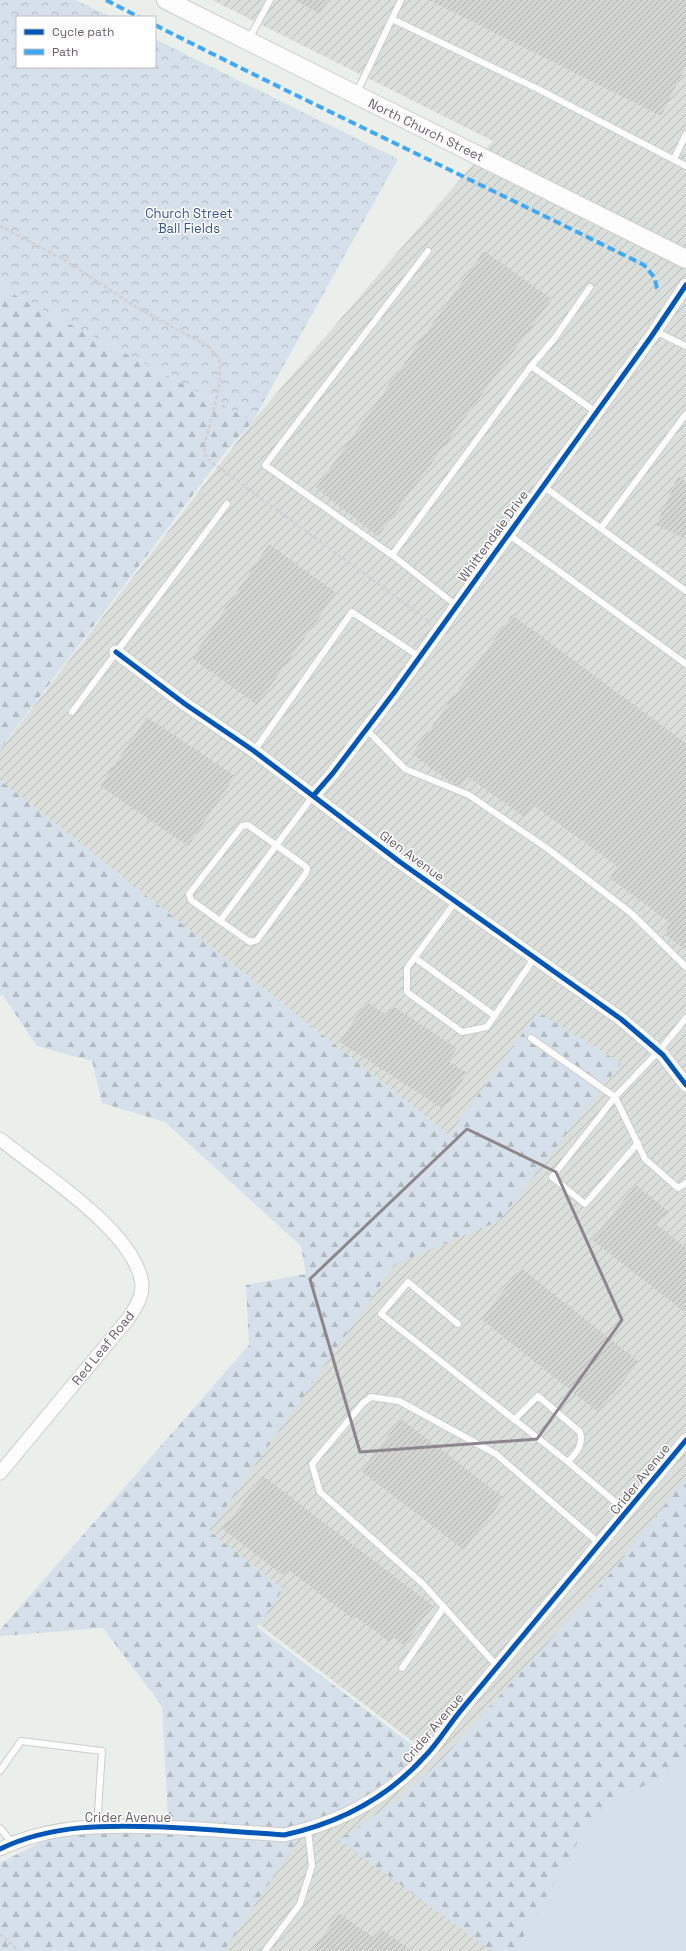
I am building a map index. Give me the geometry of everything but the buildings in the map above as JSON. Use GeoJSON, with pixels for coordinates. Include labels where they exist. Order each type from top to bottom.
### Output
{"type":"FeatureCollection","features":[{"type":"Feature","properties":{"kind":"main road","name":"North Church Street"},"geometry":{"type":"LineString","coordinates":[[166,0],[686,259]]}},
{"type":"Feature","properties":{"kind":"street","name":"Whittendale Drive"},"geometry":{"type":"LineString","coordinates":[[313,796],[333,773],[420,657],[655,331],[686,285]]}},
{"type":"Feature","properties":{"kind":"street","name":"Glen Avenue"},"geometry":{"type":"LineString","coordinates":[[116,652],[185,704],[254,751],[456,902],[621,1019],[659,1051],[686,1085]]}},
{"type":"Feature","properties":{"kind":"street","name":"Red Leaf Road"},"geometry":{"type":"LineString","coordinates":[[0,1139],[96,1216],[127,1250],[137,1266],[142,1280],[141,1293],[137,1306],[0,1473]]}},
{"type":"Feature","properties":{"kind":"street","name":"Crider Avenue"},"geometry":{"type":"LineString","coordinates":[[0,1849],[56,1830],[97,1826],[200,1829],[284,1835],[308,1830],[351,1813],[372,1802],[404,1778],[428,1754],[462,1708],[498,1667],[686,1440]]}},
{"type":"Feature","properties":{"kind":"lane"},"geometry":{"type":"LineString","coordinates":[[248,42],[270,0]]}},
{"type":"Feature","properties":{"kind":"lane"},"geometry":{"type":"LineString","coordinates":[[356,95],[402,0]]}},
{"type":"Feature","properties":{"kind":"lane"},"geometry":{"type":"LineString","coordinates":[[392,19],[538,89],[686,166]]}},
{"type":"Feature","properties":{"kind":"lane"},"geometry":{"type":"LineString","coordinates":[[674,159],[686,134]]}},
{"type":"Feature","properties":{"kind":"lane"},"geometry":{"type":"LineString","coordinates":[[428,251],[265,465],[392,555],[457,606]]}},
{"type":"Feature","properties":{"kind":"lane"},"geometry":{"type":"LineString","coordinates":[[392,555],[590,287]]}},
{"type":"Feature","properties":{"kind":"lane"},"geometry":{"type":"LineString","coordinates":[[655,331],[686,346]]}},
{"type":"Feature","properties":{"kind":"lane"},"geometry":{"type":"LineString","coordinates":[[531,366],[596,412]]}},
{"type":"Feature","properties":{"kind":"lane"},"geometry":{"type":"LineString","coordinates":[[601,528],[686,414]]}},
{"type":"Feature","properties":{"kind":"lane"},"geometry":{"type":"LineString","coordinates":[[543,486],[686,591]]}},
{"type":"Feature","properties":{"kind":"lane"},"geometry":{"type":"LineString","coordinates":[[72,712],[227,504]]}},
{"type":"Feature","properties":{"kind":"lane"},"geometry":{"type":"LineString","coordinates":[[508,534],[686,664]]}},
{"type":"Feature","properties":{"kind":"lane"},"geometry":{"type":"LineString","coordinates":[[254,751],[352,612],[420,657]]}},
{"type":"Feature","properties":{"kind":"lane"},"geometry":{"type":"LineString","coordinates":[[366,729],[405,770],[469,795],[548,849],[631,912],[686,967]]}},
{"type":"Feature","properties":{"kind":"lane"},"geometry":{"type":"LineString","coordinates":[[220,920],[313,796]]}},
{"type":"Feature","properties":{"kind":"lane"},"geometry":{"type":"LineString","coordinates":[[248,825],[305,866],[306,872],[257,940],[250,942],[220,920],[191,900],[189,894],[242,826],[248,825]]}},
{"type":"Feature","properties":{"kind":"lane"},"geometry":{"type":"LineString","coordinates":[[456,902],[408,968],[407,992],[462,1032],[487,1027],[535,957]]}},
{"type":"Feature","properties":{"kind":"lane"},"geometry":{"type":"LineString","coordinates":[[415,958],[494,1016]]}},
{"type":"Feature","properties":{"kind":"lane"},"geometry":{"type":"LineString","coordinates":[[638,1143],[585,1204],[552,1177],[615,1097],[659,1051],[686,1018]]}},
{"type":"Feature","properties":{"kind":"lane"},"geometry":{"type":"LineString","coordinates":[[531,1038],[615,1097],[645,1159],[678,1188],[686,1183]]}},
{"type":"Feature","properties":{"kind":"lane"},"geometry":{"type":"LineString","coordinates":[[458,1324],[408,1282],[381,1314],[568,1462],[627,1512]]}},
{"type":"Feature","properties":{"kind":"lane"},"geometry":{"type":"LineString","coordinates":[[514,1420],[538,1396],[580,1432],[582,1438],[580,1445],[568,1462]]}},
{"type":"Feature","properties":{"kind":"lane"},"geometry":{"type":"LineString","coordinates":[[498,1667],[423,1584],[320,1492],[312,1464],[363,1403],[371,1397],[399,1401],[496,1454],[600,1544]]}},
{"type":"Feature","properties":{"kind":"lane"},"geometry":{"type":"LineString","coordinates":[[402,1668],[444,1607]]}},
{"type":"Feature","properties":{"kind":"lane"},"geometry":{"type":"LineString","coordinates":[[0,1771],[21,1741],[102,1751],[97,1826]]}},
{"type":"Feature","properties":{"kind":"lane"},"geometry":{"type":"LineString","coordinates":[[0,1828],[13,1844]]}},
{"type":"Feature","properties":{"kind":"lane"},"geometry":{"type":"LineString","coordinates":[[265,1951],[300,1904],[312,1866],[308,1830]]}},
{"type":"Feature","properties":{"kind":"path"},"geometry":{"type":"LineString","coordinates":[[0,226],[66,261],[142,310],[209,347],[218,360],[220,369],[217,396],[205,440],[205,456],[440,629]]}},
{"type":"Feature","properties":{"kind":"path"},"geometry":{"type":"LineString","coordinates":[[0,1934],[19,1951]]}},
{"type":"Feature","properties":{"kind":"highlighted area"},"geometry":{"type":"Polygon","coordinates":[[[467,1129],[556,1172],[622,1320],[537,1439],[360,1452],[310,1279],[467,1129]]]}},
{"type":"Feature","properties":{"kind":"shaded area"},"geometry":{"type":"Polygon","coordinates":[[[212,0],[686,0],[686,1951],[133,1951],[200,1829],[351,1813],[428,1753],[172,1558],[449,1135],[0,780],[0,750],[253,421],[493,141],[212,0]]]}},
{"type":"Feature","properties":{"kind":"green space","name":"Church Street Ball Fields"},"geometry":{"type":"Polygon","coordinates":[[[0,0],[76,0],[109,16],[16,16],[16,68],[156,68],[156,39],[398,159],[253,421],[0,287],[0,0]]]}},
{"type":"Feature","properties":{"kind":"green space"},"geometry":{"type":"Polygon","coordinates":[[[0,287],[253,421],[227,450],[0,749],[0,287]]]}},
{"type":"Feature","properties":{"kind":"green space"},"geometry":{"type":"Polygon","coordinates":[[[0,780],[449,1135],[538,1012],[621,1063],[499,1221],[395,1264],[209,1531],[283,1589],[257,1627],[424,1754],[331,1821],[306,1827],[224,1951],[0,1951],[0,1863],[67,1829],[169,1834],[162,1706],[103,1628],[0,1636],[0,1630],[249,1345],[246,1285],[306,1274],[301,1246],[165,1122],[102,1103],[92,1061],[37,1046],[2,994],[0,996],[0,780]]]}},
{"type":"Feature","properties":{"kind":"green space"},"geometry":{"type":"Polygon","coordinates":[[[686,1478],[686,1762],[594,1813],[515,1951],[492,1951],[339,1840],[400,1798],[443,1758],[610,1574],[686,1478]]]}},
{"type":"Feature","properties":{"kind":"green space"},"geometry":{"type":"Polygon","coordinates":[[[686,1762],[686,1951],[515,1951],[594,1813],[686,1762]]]}},
{"type":"Feature","properties":{"kind":"marked path"},"geometry":{"type":"LineString","coordinates":[[106,0],[137,16]]}},
{"type":"Feature","properties":{"kind":"marked path"},"geometry":{"type":"LineString","coordinates":[[156,26],[644,265],[654,277],[657,288],[660,290]]}},
{"type":"Feature","properties":{"kind":"cycle path"},"geometry":{"type":"LineString","coordinates":[[313,796],[333,773],[393,694],[651,337],[686,285]]}},
{"type":"Feature","properties":{"kind":"cycle path"},"geometry":{"type":"LineString","coordinates":[[116,652],[185,704],[254,751],[400,862],[621,1019],[663,1055],[686,1085]]}},
{"type":"Feature","properties":{"kind":"cycle path"},"geometry":{"type":"LineString","coordinates":[[0,1849],[40,1835],[101,1826],[163,1827],[284,1835],[325,1823],[362,1806],[396,1783],[427,1754],[462,1709],[686,1440]]}}]}
